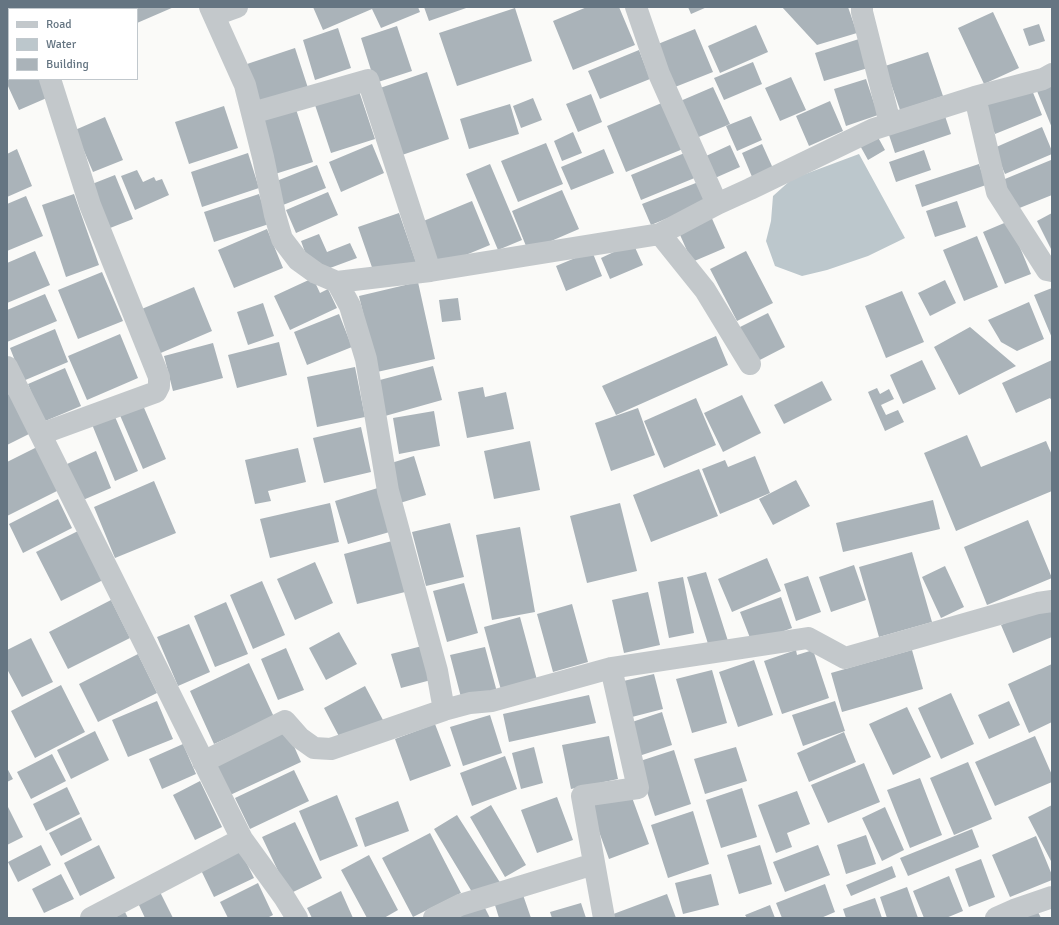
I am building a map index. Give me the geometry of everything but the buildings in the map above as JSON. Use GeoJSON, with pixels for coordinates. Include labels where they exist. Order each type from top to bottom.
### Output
{"type":"FeatureCollection","features":[{"type":"Feature","properties":{"kind":"street"},"geometry":{"type":"LineString","coordinates":[[237,7],[213,11],[245,85],[282,239],[298,260],[316,273],[337,282],[430,271],[660,234],[717,204],[874,129],[975,97],[1043,79],[1052,74]]}},
{"type":"Feature","properties":{"kind":"street"},"geometry":{"type":"LineString","coordinates":[[636,7],[659,74],[717,204]]}},
{"type":"Feature","properties":{"kind":"street"},"geometry":{"type":"LineString","coordinates":[[862,7],[890,123]]}},
{"type":"Feature","properties":{"kind":"street"},"geometry":{"type":"LineString","coordinates":[[41,434],[156,392],[159,381],[159,377],[90,205],[50,80]]}},
{"type":"Feature","properties":{"kind":"street"},"geometry":{"type":"LineString","coordinates":[[252,113],[368,80],[430,271]]}},
{"type":"Feature","properties":{"kind":"street"},"geometry":{"type":"LineString","coordinates":[[975,97],[997,192],[1047,270],[1052,271]]}},
{"type":"Feature","properties":{"kind":"street"},"geometry":{"type":"LineString","coordinates":[[660,234],[705,290],[750,364]]}},
{"type":"Feature","properties":{"kind":"street"},"geometry":{"type":"LineString","coordinates":[[337,282],[350,306],[366,359],[388,491],[437,671],[444,710]]}},
{"type":"Feature","properties":{"kind":"street"},"geometry":{"type":"LineString","coordinates":[[7,367],[242,839],[284,897],[297,918]]}},
{"type":"Feature","properties":{"kind":"street"},"geometry":{"type":"LineString","coordinates":[[204,762],[285,721],[300,738],[314,748],[331,749],[444,710],[470,703],[492,701],[611,668],[808,638],[845,658],[1038,603],[1052,601]]}},
{"type":"Feature","properties":{"kind":"street"},"geometry":{"type":"LineString","coordinates":[[604,918],[582,796],[638,788],[611,668]]}},
{"type":"Feature","properties":{"kind":"street"},"geometry":{"type":"LineString","coordinates":[[91,918],[242,839]]}},
{"type":"Feature","properties":{"kind":"street"},"geometry":{"type":"LineString","coordinates":[[434,918],[460,905],[594,864]]}},
{"type":"Feature","properties":{"kind":"street"},"geometry":{"type":"LineString","coordinates":[[996,918],[1052,897]]}},
{"type":"Feature","properties":{"kind":"water"},"geometry":{"type":"Polygon","coordinates":[[[859,154],[905,238],[868,256],[827,270],[802,276],[775,266],[766,241],[771,221],[773,196],[792,179],[859,154]]]}}]}
